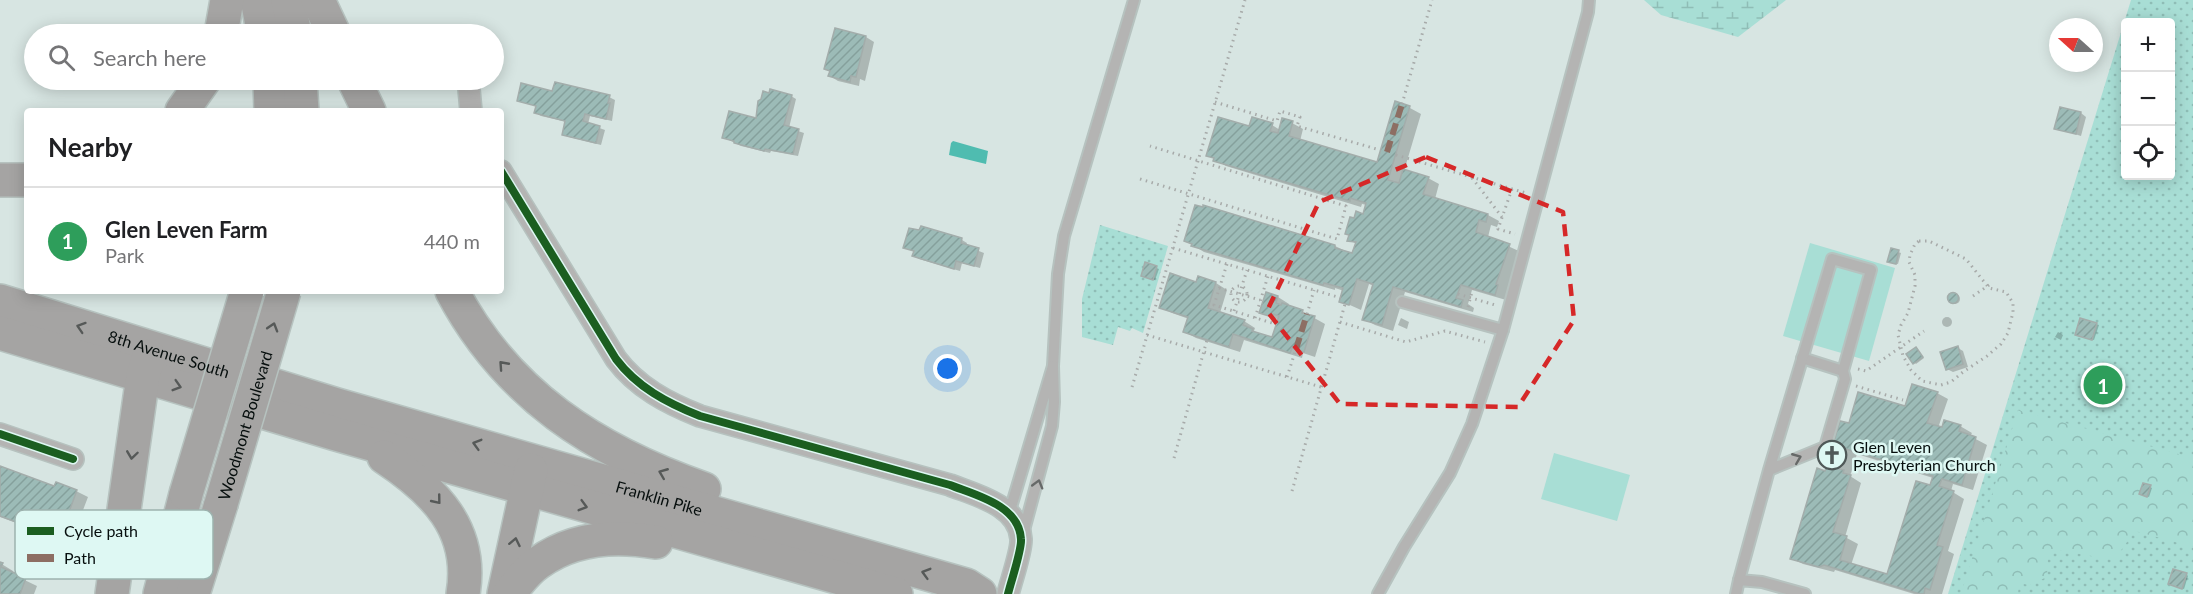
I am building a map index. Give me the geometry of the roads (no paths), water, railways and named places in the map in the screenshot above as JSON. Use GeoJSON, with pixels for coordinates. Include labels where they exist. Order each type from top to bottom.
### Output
{"type":"FeatureCollection","features":[{"type":"Feature","properties":{"kind":"main road"},"geometry":{"type":"LineString","coordinates":[[223,24],[227,0]]}},
{"type":"Feature","properties":{"kind":"main road"},"geometry":{"type":"LineString","coordinates":[[257,0],[262,24]]}},
{"type":"Feature","properties":{"kind":"main road"},"geometry":{"type":"LineString","coordinates":[[288,0],[293,24]]}},
{"type":"Feature","properties":{"kind":"main road"},"geometry":{"type":"LineString","coordinates":[[318,0],[329,24]]}},
{"type":"Feature","properties":{"kind":"main road"},"geometry":{"type":"LineString","coordinates":[[184,108],[197,90]]}},
{"type":"Feature","properties":{"kind":"main road"},"geometry":{"type":"LineString","coordinates":[[270,90],[271,108]]}},
{"type":"Feature","properties":{"kind":"main road"},"geometry":{"type":"LineString","coordinates":[[301,90],[302,108]]}},
{"type":"Feature","properties":{"kind":"main road"},"geometry":{"type":"LineString","coordinates":[[359,90],[368,108]]}},
{"type":"Feature","properties":{"kind":"main road"},"geometry":{"type":"LineString","coordinates":[[0,180],[24,180]]}},
{"type":"Feature","properties":{"kind":"main road"},"geometry":{"type":"LineString","coordinates":[[182,510],[246,294]]}},
{"type":"Feature","properties":{"kind":"main road","name":"Woodmont Boulevard"},"geometry":{"type":"LineString","coordinates":[[213,530],[283,294]]}},
{"type":"Feature","properties":{"kind":"main road"},"geometry":{"type":"LineString","coordinates":[[454,294],[478,334],[503,365],[536,398],[569,424],[621,455],[732,499],[848,566]]}},
{"type":"Feature","properties":{"kind":"main road","name":"8th Avenue South"},"geometry":{"type":"LineString","coordinates":[[0,301],[147,362]]}},
{"type":"Feature","properties":{"kind":"main road","name":"8th Avenue South"},"geometry":{"type":"LineString","coordinates":[[0,333],[147,362],[337,419]]}},
{"type":"Feature","properties":{"kind":"main road"},"geometry":{"type":"LineString","coordinates":[[125,510],[147,362]]}},
{"type":"Feature","properties":{"kind":"main road"},"geometry":{"type":"LineString","coordinates":[[337,419],[365,447],[416,479],[438,501],[454,526],[460,541],[465,567],[464,594]]}},
{"type":"Feature","properties":{"kind":"main road","name":"Franklin Pike"},"geometry":{"type":"LineString","coordinates":[[337,419],[848,566],[966,585],[980,594]]}},
{"type":"Feature","properties":{"kind":"main road"},"geometry":{"type":"LineString","coordinates":[[504,594],[530,474]]}},
{"type":"Feature","properties":{"kind":"main road"},"geometry":{"type":"LineString","coordinates":[[218,594],[221,504]]}},
{"type":"Feature","properties":{"kind":"main road"},"geometry":{"type":"LineString","coordinates":[[509,594],[527,571],[550,555],[590,541],[615,537],[848,566]]}},
{"type":"Feature","properties":{"kind":"main road","name":"Franklin Pike"},"geometry":{"type":"LineString","coordinates":[[848,566],[897,594]]}},
{"type":"Feature","properties":{"kind":"main road"},"geometry":{"type":"LineString","coordinates":[[112,594],[114,579]]}},
{"type":"Feature","properties":{"kind":"main road"},"geometry":{"type":"LineString","coordinates":[[160,594],[164,579]]}},
{"type":"Feature","properties":{"kind":"main road","name":"Woodmont Boulevard"},"geometry":{"type":"LineString","coordinates":[[193,594],[198,579]]}},
{"type":"Feature","properties":{"kind":"street"},"geometry":{"type":"LineString","coordinates":[[469,90],[471,108]]}},
{"type":"Feature","properties":{"kind":"street"},"geometry":{"type":"LineString","coordinates":[[504,176],[616,358],[626,372],[646,389],[700,416],[950,485],[982,498],[1009,514],[1022,540],[1008,594]]}},
{"type":"Feature","properties":{"kind":"street"},"geometry":{"type":"LineString","coordinates":[[0,434],[73,459]]}},
{"type":"Feature","properties":{"kind":"lane"},"geometry":{"type":"LineString","coordinates":[[1022,540],[1052,426],[1058,274],[1064,236],[1134,0]]}},
{"type":"Feature","properties":{"kind":"lane"},"geometry":{"type":"LineString","coordinates":[[1378,594],[1454,466],[1472,424],[1503,330],[1588,12],[1589,0]]}},
{"type":"Feature","properties":{"kind":"lane"},"geometry":{"type":"LineString","coordinates":[[1736,594],[1769,470],[1832,259],[1871,270],[1825,447],[1769,470]]}},
{"type":"Feature","properties":{"kind":"lane"},"geometry":{"type":"LineString","coordinates":[[1402,302],[1503,330]]}},
{"type":"Feature","properties":{"kind":"lane"},"geometry":{"type":"LineString","coordinates":[[1802,358],[1844,373]]}},
{"type":"Feature","properties":{"kind":"lane"},"geometry":{"type":"LineString","coordinates":[[1009,514],[1053,366]]}},
{"type":"Feature","properties":{"kind":"lane"},"geometry":{"type":"LineString","coordinates":[[1739,580],[1773,585],[1805,594]]}},
{"type":"Feature","properties":{"kind":"water"},"geometry":{"type":"Polygon","coordinates":[[[953,141],[988,151],[986,164],[949,155],[953,141]]]}},
{"type":"Feature","properties":{"kind":"place","name":"Glen Leven Farm"},"geometry":{"type":"Point","coordinates":[2103,385]}},
{"type":"Feature","properties":{"kind":"place","name":"Glen Leven Presbyterian Church"},"geometry":{"type":"Point","coordinates":[1832,455]}}]}
